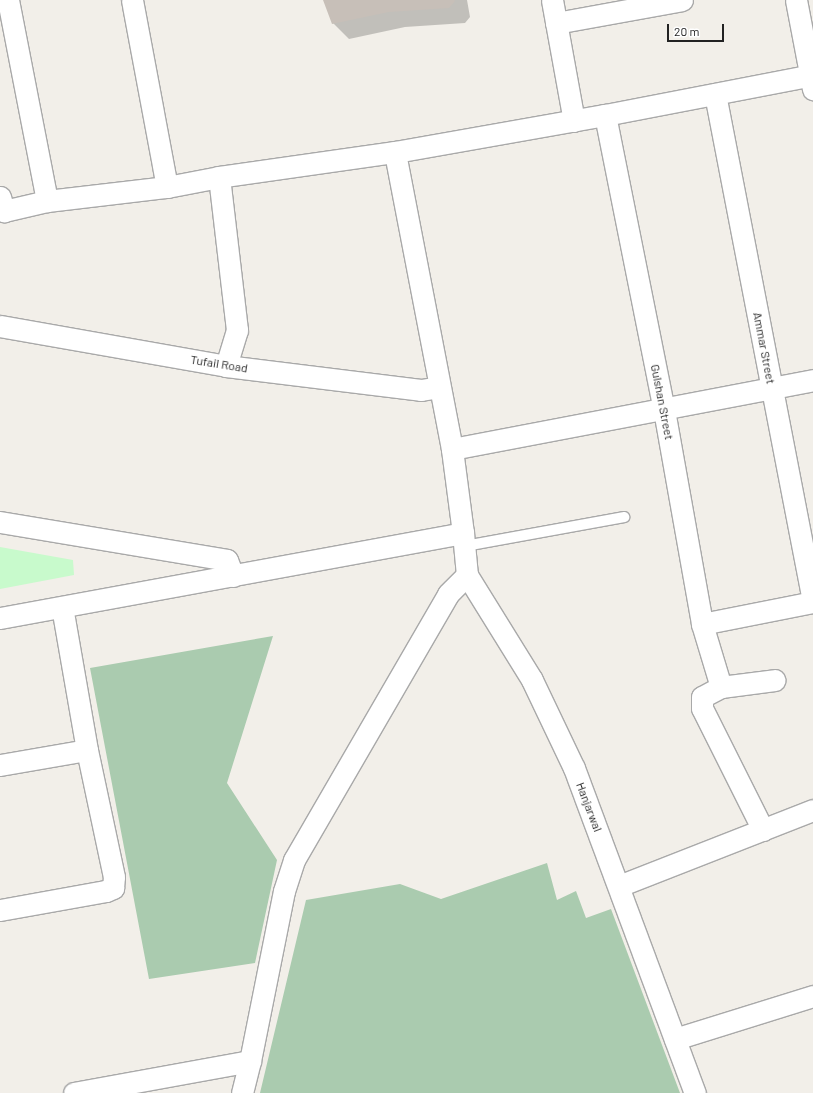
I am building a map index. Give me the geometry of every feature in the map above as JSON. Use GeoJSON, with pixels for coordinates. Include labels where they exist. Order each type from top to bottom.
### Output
{"type":"FeatureCollection","features":[{"type":"Feature","properties":{"kind":"street"},"geometry":{"type":"LineString","coordinates":[[8,0],[47,201]]}},
{"type":"Feature","properties":{"kind":"street"},"geometry":{"type":"LineString","coordinates":[[132,0],[167,187]]}},
{"type":"Feature","properties":{"kind":"street"},"geometry":{"type":"LineString","coordinates":[[552,0],[574,121]]}},
{"type":"Feature","properties":{"kind":"street"},"geometry":{"type":"LineString","coordinates":[[556,23],[682,0]]}},
{"type":"Feature","properties":{"kind":"street"},"geometry":{"type":"LineString","coordinates":[[0,197],[4,211],[47,201],[167,187],[219,177],[395,152],[574,121],[715,94],[812,80],[796,0]]}},
{"type":"Feature","properties":{"kind":"street","name":"Ammar Street"},"geometry":{"type":"LineString","coordinates":[[715,94],[813,601]]}},
{"type":"Feature","properties":{"kind":"street","name":"Gulshan Street"},"geometry":{"type":"LineString","coordinates":[[606,115],[664,410],[702,624],[722,687]]}},
{"type":"Feature","properties":{"kind":"street","name":"Hanjarwal"},"geometry":{"type":"LineString","coordinates":[[395,152],[452,449],[464,539],[467,575],[532,680],[574,768],[619,886],[694,1093]]}},
{"type":"Feature","properties":{"kind":"street"},"geometry":{"type":"LineString","coordinates":[[219,177],[237,330],[226,366]]}},
{"type":"Feature","properties":{"kind":"street","name":"Tufail Road"},"geometry":{"type":"LineString","coordinates":[[0,326],[226,366],[421,390],[439,387]]}},
{"type":"Feature","properties":{"kind":"street"},"geometry":{"type":"LineString","coordinates":[[452,449],[664,410],[813,380]]}},
{"type":"Feature","properties":{"kind":"street"},"geometry":{"type":"LineString","coordinates":[[0,522],[227,560],[233,576]]}},
{"type":"Feature","properties":{"kind":"street"},"geometry":{"type":"LineString","coordinates":[[0,618],[233,576],[464,539]]}},
{"type":"Feature","properties":{"kind":"street"},"geometry":{"type":"LineString","coordinates":[[242,1093],[250,1061],[284,891],[294,860],[448,594],[467,575]]}},
{"type":"Feature","properties":{"kind":"street"},"geometry":{"type":"LineString","coordinates":[[702,624],[813,601]]}},
{"type":"Feature","properties":{"kind":"street"},"geometry":{"type":"LineString","coordinates":[[0,910],[106,892],[113,888],[114,877],[88,750],[62,607]]}},
{"type":"Feature","properties":{"kind":"street"},"geometry":{"type":"LineString","coordinates":[[763,830],[702,708],[702,697],[722,687],[775,680]]}},
{"type":"Feature","properties":{"kind":"street"},"geometry":{"type":"LineString","coordinates":[[0,765],[88,750]]}},
{"type":"Feature","properties":{"kind":"street"},"geometry":{"type":"LineString","coordinates":[[619,886],[813,810]]}},
{"type":"Feature","properties":{"kind":"street"},"geometry":{"type":"LineString","coordinates":[[675,1039],[813,996]]}},
{"type":"Feature","properties":{"kind":"street"},"geometry":{"type":"LineString","coordinates":[[74,1093],[250,1061]]}},
{"type":"Feature","properties":{"kind":"lane"},"geometry":{"type":"LineString","coordinates":[[464,539],[624,517]]}},
{"type":"Feature","properties":{"kind":"green space"},"geometry":{"type":"Polygon","coordinates":[[[0,547],[73,560],[74,575],[0,589],[0,547]]]}},
{"type":"Feature","properties":{"kind":"green space"},"geometry":{"type":"Polygon","coordinates":[[[273,636],[227,783],[277,860],[255,963],[149,979],[90,668],[273,636]]]}},
{"type":"Feature","properties":{"kind":"green space"},"geometry":{"type":"Polygon","coordinates":[[[547,863],[557,900],[576,891],[586,918],[611,909],[680,1093],[260,1093],[306,900],[400,884],[441,899],[547,863]]]}},
{"type":"Feature","properties":{"kind":"building"},"geometry":{"type":"Polygon","coordinates":[[[323,0],[455,1],[449,8],[389,12],[332,24],[323,0]]]}}]}
